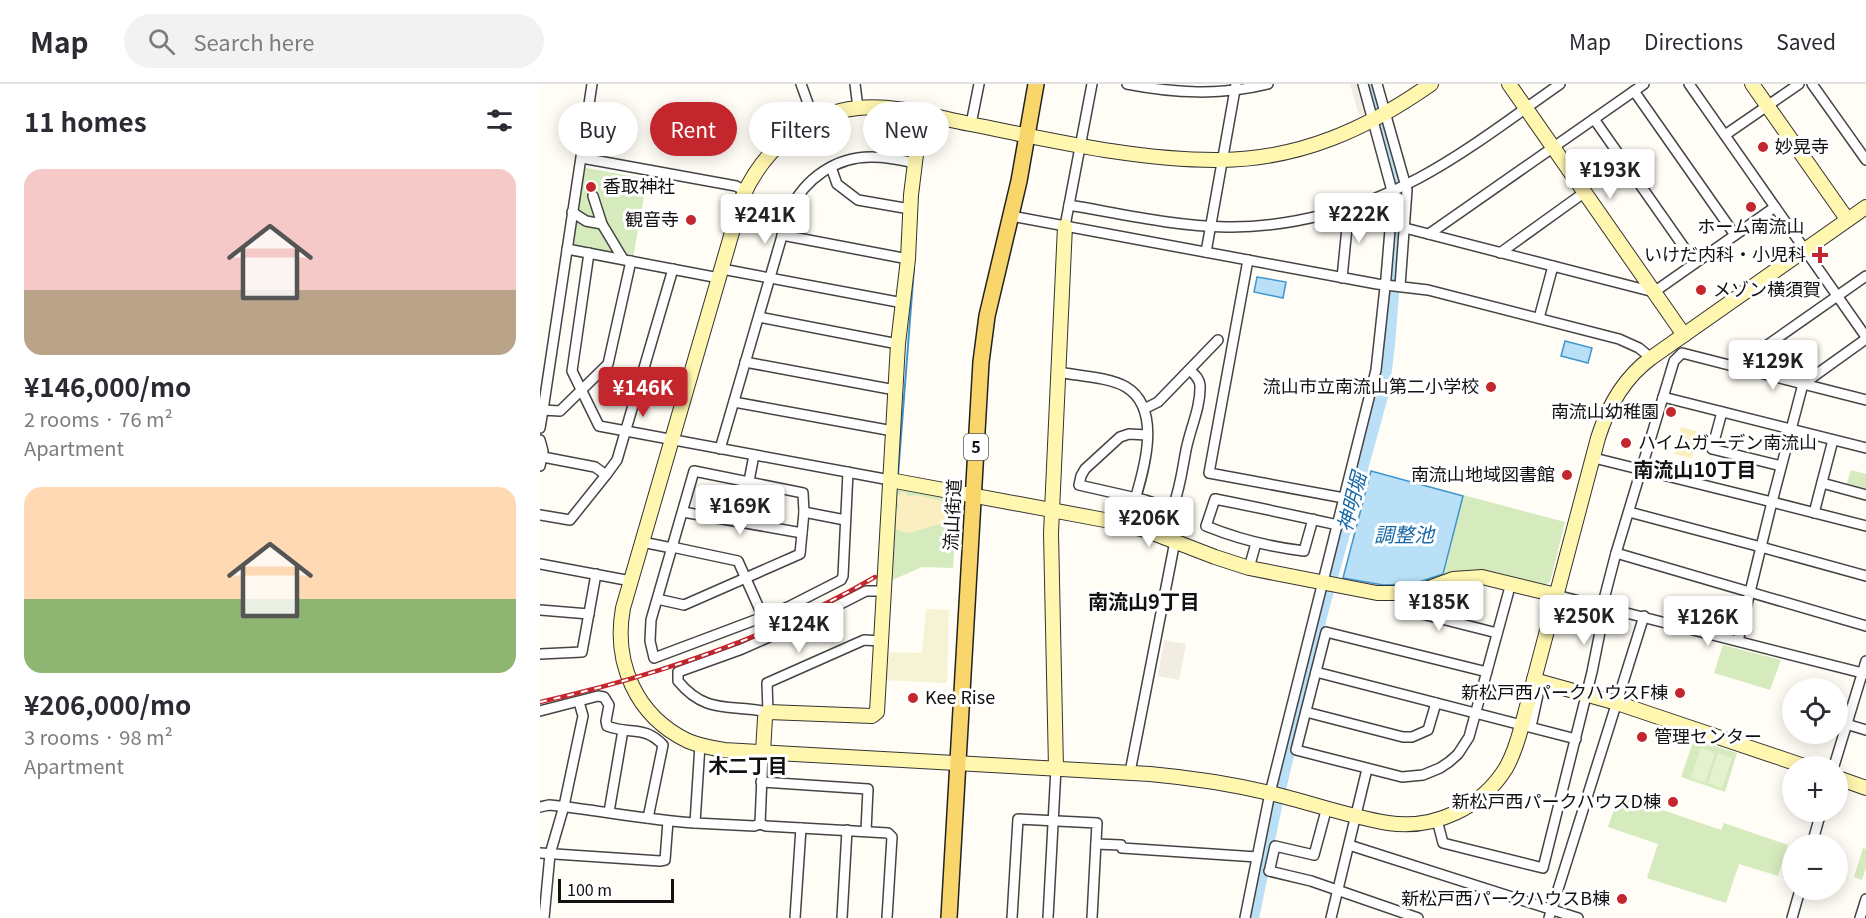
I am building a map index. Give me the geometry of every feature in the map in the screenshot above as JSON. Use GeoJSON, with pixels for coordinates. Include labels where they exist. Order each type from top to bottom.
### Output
{"type":"FeatureCollection","features":[{"type":"Feature","properties":{"kind":"main road","name":"流山街道"},"geometry":{"type":"LineString","coordinates":[[949,918],[983,342],[992,292],[1011,216],[1036,84]]}},
{"type":"Feature","properties":{"kind":"street"},"geometry":{"type":"LineString","coordinates":[[540,428],[592,84]]}},
{"type":"Feature","properties":{"kind":"street"},"geometry":{"type":"LineString","coordinates":[[801,84],[808,102]]}},
{"type":"Feature","properties":{"kind":"street"},"geometry":{"type":"LineString","coordinates":[[855,84],[858,108]]}},
{"type":"Feature","properties":{"kind":"street"},"geometry":{"type":"LineString","coordinates":[[971,124],[979,84]]}},
{"type":"Feature","properties":{"kind":"street"},"geometry":{"type":"LineString","coordinates":[[1048,918],[1056,768],[1051,533],[1065,226],[1092,84]]}},
{"type":"Feature","properties":{"kind":"street"},"geometry":{"type":"LineString","coordinates":[[1127,84],[1183,92],[1268,84]]}},
{"type":"Feature","properties":{"kind":"street"},"geometry":{"type":"LineString","coordinates":[[1245,918],[1257,857],[1328,584],[1338,525],[1376,370],[1405,228],[1406,184],[1380,118],[1363,84]]}},
{"type":"Feature","properties":{"kind":"street"},"geometry":{"type":"LineString","coordinates":[[1377,84],[1392,191],[1393,286]]}},
{"type":"Feature","properties":{"kind":"street"},"geometry":{"type":"LineString","coordinates":[[949,120],[1162,158],[1222,160],[1262,157],[1299,149],[1336,137],[1380,118],[1431,84]]}},
{"type":"Feature","properties":{"kind":"street"},"geometry":{"type":"LineString","coordinates":[[1509,84],[1684,335]]}},
{"type":"Feature","properties":{"kind":"street"},"geometry":{"type":"LineString","coordinates":[[1069,205],[1176,224],[1230,227],[1315,216],[1348,207],[1406,184],[1444,163],[1560,84]]}},
{"type":"Feature","properties":{"kind":"street"},"geometry":{"type":"LineString","coordinates":[[1429,234],[1644,84]]}},
{"type":"Feature","properties":{"kind":"street"},"geometry":{"type":"LineString","coordinates":[[1689,84],[1866,338],[1803,384],[1738,641]]}},
{"type":"Feature","properties":{"kind":"street"},"geometry":{"type":"LineString","coordinates":[[1752,84],[1847,219]]}},
{"type":"Feature","properties":{"kind":"street"},"geometry":{"type":"LineString","coordinates":[[1725,135],[1799,84]]}},
{"type":"Feature","properties":{"kind":"street"},"geometry":{"type":"LineString","coordinates":[[1812,84],[1866,160]]}},
{"type":"Feature","properties":{"kind":"street"},"geometry":{"type":"LineString","coordinates":[[1206,252],[1236,87]]}},
{"type":"Feature","properties":{"kind":"street"},"geometry":{"type":"LineString","coordinates":[[1634,91],[1736,235]]}},
{"type":"Feature","properties":{"kind":"street"},"geometry":{"type":"LineString","coordinates":[[851,109],[863,108]]}},
{"type":"Feature","properties":{"kind":"street"},"geometry":{"type":"LineString","coordinates":[[1594,119],[1695,263]]}},
{"type":"Feature","properties":{"kind":"street"},"geometry":{"type":"LineString","coordinates":[[767,156],[754,173],[745,191],[642,542],[620,625],[620,645],[627,673],[645,707],[659,722],[679,736],[699,745],[724,750],[1130,772],[1210,782],[1275,794],[1400,824],[1437,820],[1463,809],[1481,797],[1495,783],[1512,755],[1527,724],[1556,595],[1602,426],[1613,401],[1625,383],[1651,358],[1866,207]]}},
{"type":"Feature","properties":{"kind":"street"},"geometry":{"type":"LineString","coordinates":[[884,591],[866,591],[773,635],[678,672],[678,681],[701,700],[711,705],[733,709],[875,715],[877,712],[884,591],[890,480],[893,431],[895,390],[898,344],[908,259],[910,209],[916,156]]}},
{"type":"Feature","properties":{"kind":"street"},"geometry":{"type":"LineString","coordinates":[[720,449],[789,212],[799,194],[813,179],[844,161],[882,157],[915,163]]}},
{"type":"Feature","properties":{"kind":"street"},"geometry":{"type":"LineString","coordinates":[[582,158],[736,186],[745,191]]}},
{"type":"Feature","properties":{"kind":"street"},"geometry":{"type":"LineString","coordinates":[[831,167],[837,184],[858,200],[910,209]]}},
{"type":"Feature","properties":{"kind":"street"},"geometry":{"type":"LineString","coordinates":[[1500,253],[1585,192]]}},
{"type":"Feature","properties":{"kind":"street"},"geometry":{"type":"LineString","coordinates":[[543,410],[560,411],[608,364],[627,260],[602,224],[594,196]]}},
{"type":"Feature","properties":{"kind":"street"},"geometry":{"type":"LineString","coordinates":[[1342,278],[1348,207]]}},
{"type":"Feature","properties":{"kind":"street"},"geometry":{"type":"LineString","coordinates":[[1405,228],[1654,292],[1775,207]]}},
{"type":"Feature","properties":{"kind":"street"},"geometry":{"type":"LineString","coordinates":[[572,212],[586,221],[602,224]]}},
{"type":"Feature","properties":{"kind":"street"},"geometry":{"type":"LineString","coordinates":[[1011,216],[1342,278],[1428,290],[1619,339],[1639,348],[1651,358]]}},
{"type":"Feature","properties":{"kind":"street"},"geometry":{"type":"LineString","coordinates":[[782,235],[908,259]]}},
{"type":"Feature","properties":{"kind":"street"},"geometry":{"type":"LineString","coordinates":[[567,249],[673,269],[770,278],[903,303]]}},
{"type":"Feature","properties":{"kind":"street"},"geometry":{"type":"LineString","coordinates":[[589,253],[572,371],[599,426],[1127,525],[1249,568],[1385,594],[1418,591],[1447,581],[1482,577],[1644,616],[1864,674]]}},
{"type":"Feature","properties":{"kind":"street"},"geometry":{"type":"LineString","coordinates":[[1248,260],[1209,473],[1344,498]]}},
{"type":"Feature","properties":{"kind":"street"},"geometry":{"type":"LineString","coordinates":[[1539,318],[1553,266]]}},
{"type":"Feature","properties":{"kind":"street"},"geometry":{"type":"LineString","coordinates":[[540,514],[570,520],[617,460],[673,269]]}},
{"type":"Feature","properties":{"kind":"street"},"geometry":{"type":"LineString","coordinates":[[1736,367],[1866,276]]}},
{"type":"Feature","properties":{"kind":"street"},"geometry":{"type":"LineString","coordinates":[[759,317],[898,344]]}},
{"type":"Feature","properties":{"kind":"street"},"geometry":{"type":"LineString","coordinates":[[1144,409],[1158,402],[1218,340]]}},
{"type":"Feature","properties":{"kind":"street"},"geometry":{"type":"LineString","coordinates":[[1437,820],[1443,843],[1544,868],[1587,695],[1600,632],[1602,607],[1674,361],[1683,353],[1866,400]]}},
{"type":"Feature","properties":{"kind":"street"},"geometry":{"type":"LineString","coordinates":[[745,362],[895,390]]}},
{"type":"Feature","properties":{"kind":"street"},"geometry":{"type":"LineString","coordinates":[[1148,435],[1129,434],[1120,437],[1085,469],[1080,476],[1079,485],[1135,497],[1172,509],[1179,492],[1200,389],[1197,376],[1190,370]]}},
{"type":"Feature","properties":{"kind":"street"},"geometry":{"type":"LineString","coordinates":[[1058,372],[1117,383],[1135,394],[1144,409],[1148,435],[1145,458],[1127,525]]}},
{"type":"Feature","properties":{"kind":"street"},"geometry":{"type":"LineString","coordinates":[[1663,397],[1866,448]]}},
{"type":"Feature","properties":{"kind":"street"},"geometry":{"type":"LineString","coordinates":[[734,402],[893,431]]}},
{"type":"Feature","properties":{"kind":"street"},"geometry":{"type":"LineString","coordinates":[[1722,412],[1712,448],[1781,466]]}},
{"type":"Feature","properties":{"kind":"street"},"geometry":{"type":"LineString","coordinates":[[540,440],[543,451],[541,462],[595,467],[606,475]]}},
{"type":"Feature","properties":{"kind":"street"},"geometry":{"type":"LineString","coordinates":[[1814,513],[1833,440]]}},
{"type":"Feature","properties":{"kind":"street"},"geometry":{"type":"LineString","coordinates":[[749,481],[754,455]]}},
{"type":"Feature","properties":{"kind":"street"},"geometry":{"type":"LineString","coordinates":[[1594,458],[1866,526]]}},
{"type":"Feature","properties":{"kind":"street"},"geometry":{"type":"LineString","coordinates":[[657,599],[684,605],[800,554],[804,512],[804,495],[801,491],[694,471],[657,599],[650,626],[650,641],[654,658],[788,607],[841,580],[848,472]]}},
{"type":"Feature","properties":{"kind":"street"},"geometry":{"type":"LineString","coordinates":[[1822,483],[1866,495]]}},
{"type":"Feature","properties":{"kind":"street"},"geometry":{"type":"LineString","coordinates":[[1313,519],[1304,551],[1256,543],[1206,526],[1215,499],[1313,519],[1338,525]]}},
{"type":"Feature","properties":{"kind":"street"},"geometry":{"type":"LineString","coordinates":[[682,512],[802,533]]}},
{"type":"Feature","properties":{"kind":"street"},"geometry":{"type":"LineString","coordinates":[[804,512],[845,520]]}},
{"type":"Feature","properties":{"kind":"street"},"geometry":{"type":"LineString","coordinates":[[1629,512],[1866,576]]}},
{"type":"Feature","properties":{"kind":"street"},"geometry":{"type":"LineString","coordinates":[[1130,772],[1175,541]]}},
{"type":"Feature","properties":{"kind":"street"},"geometry":{"type":"LineString","coordinates":[[642,542],[738,561],[763,617]]}},
{"type":"Feature","properties":{"kind":"street"},"geometry":{"type":"LineString","coordinates":[[1249,568],[1256,543]]}},
{"type":"Feature","properties":{"kind":"street"},"geometry":{"type":"LineString","coordinates":[[1616,553],[1866,626]]}},
{"type":"Feature","properties":{"kind":"street"},"geometry":{"type":"LineString","coordinates":[[540,564],[631,581]]}},
{"type":"Feature","properties":{"kind":"street"},"geometry":{"type":"LineString","coordinates":[[540,654],[582,652],[596,574]]}},
{"type":"Feature","properties":{"kind":"street"},"geometry":{"type":"LineString","coordinates":[[1487,672],[1326,632],[1296,750],[1393,776],[1423,775],[1440,768],[1458,754],[1469,737],[1476,713],[1511,583]]}},
{"type":"Feature","properties":{"kind":"street"},"geometry":{"type":"LineString","coordinates":[[1418,591],[1422,614],[1497,633]]}},
{"type":"Feature","properties":{"kind":"street"},"geometry":{"type":"LineString","coordinates":[[540,610],[589,614]]}},
{"type":"Feature","properties":{"kind":"street"},"geometry":{"type":"LineString","coordinates":[[1550,914],[1644,616]]}},
{"type":"Feature","properties":{"kind":"street"},"geometry":{"type":"LineString","coordinates":[[760,824],[763,752],[768,712],[767,683],[864,640],[881,641]]}},
{"type":"Feature","properties":{"kind":"street"},"geometry":{"type":"LineString","coordinates":[[1848,718],[1864,674],[1866,661]]}},
{"type":"Feature","properties":{"kind":"street"},"geometry":{"type":"LineString","coordinates":[[1316,672],[1527,724],[1576,739]]}},
{"type":"Feature","properties":{"kind":"street"},"geometry":{"type":"LineString","coordinates":[[1537,685],[1617,703],[1782,759]]}},
{"type":"Feature","properties":{"kind":"street"},"geometry":{"type":"LineString","coordinates":[[540,711],[598,696],[604,697],[609,705],[607,726],[651,734],[663,745],[648,818]]}},
{"type":"Feature","properties":{"kind":"street"},"geometry":{"type":"LineString","coordinates":[[544,918],[545,854],[564,806],[583,716],[579,702]]}},
{"type":"Feature","properties":{"kind":"street"},"geometry":{"type":"LineString","coordinates":[[1306,712],[1403,737],[1412,737],[1428,730],[1436,703]]}},
{"type":"Feature","properties":{"kind":"street"},"geometry":{"type":"LineString","coordinates":[[1848,725],[1866,730]]}},
{"type":"Feature","properties":{"kind":"street"},"geometry":{"type":"LineString","coordinates":[[609,812],[623,730]]}},
{"type":"Feature","properties":{"kind":"street"},"geometry":{"type":"LineString","coordinates":[[695,823],[699,745]]}},
{"type":"Feature","properties":{"kind":"street"},"geometry":{"type":"LineString","coordinates":[[1331,918],[1367,769]]}},
{"type":"Feature","properties":{"kind":"street"},"geometry":{"type":"LineString","coordinates":[[761,782],[868,789],[866,831]]}},
{"type":"Feature","properties":{"kind":"street"},"geometry":{"type":"LineString","coordinates":[[1848,782],[1866,788]]}},
{"type":"Feature","properties":{"kind":"street"},"geometry":{"type":"LineString","coordinates":[[540,807],[564,806],[695,823],[754,826],[760,824],[888,832],[892,837],[887,918]]}},
{"type":"Feature","properties":{"kind":"street"},"geometry":{"type":"LineString","coordinates":[[1327,807],[1314,855],[1275,846],[1270,869],[1418,918]]}},
{"type":"Feature","properties":{"kind":"street"},"geometry":{"type":"LineString","coordinates":[[1012,918],[1018,819],[1097,824],[1092,918]]}},
{"type":"Feature","properties":{"kind":"street"},"geometry":{"type":"LineString","coordinates":[[545,854],[665,860],[668,821]]}},
{"type":"Feature","properties":{"kind":"street"},"geometry":{"type":"LineString","coordinates":[[795,918],[801,828]]}},
{"type":"Feature","properties":{"kind":"street"},"geometry":{"type":"LineString","coordinates":[[842,918],[847,830]]}},
{"type":"Feature","properties":{"kind":"street"},"geometry":{"type":"LineString","coordinates":[[1096,844],[1121,845],[1122,848],[1257,857]]}},
{"type":"Feature","properties":{"kind":"street"},"geometry":{"type":"LineString","coordinates":[[1349,845],[1550,914],[1578,918]]}},
{"type":"Feature","properties":{"kind":"street"},"geometry":{"type":"LineString","coordinates":[[1860,918],[1866,899]]}},
{"type":"Feature","properties":{"kind":"street"},"geometry":{"type":"LineString","coordinates":[[1792,918],[1797,900]]}},
{"type":"Feature","properties":{"kind":"shaded area"},"geometry":{"type":"Polygon","coordinates":[[[1350,84],[1360,84],[1367,112],[1359,116],[1350,84]]]}},
{"type":"Feature","properties":{"kind":"shaded area"},"geometry":{"type":"Polygon","coordinates":[[[926,609],[949,610],[947,683],[883,680],[884,652],[922,653],[926,609]]]}},
{"type":"Feature","properties":{"kind":"shaded area"},"geometry":{"type":"Polygon","coordinates":[[[1164,640],[1186,644],[1179,680],[1158,676],[1164,640]]]}},
{"type":"Feature","properties":{"kind":"green space"},"geometry":{"type":"Polygon","coordinates":[[[586,168],[647,179],[633,258],[570,246],[580,183],[586,168]]]}},
{"type":"Feature","properties":{"kind":"green space"},"geometry":{"type":"Polygon","coordinates":[[[1851,470],[1866,474],[1866,491],[1846,486],[1851,470]]]}},
{"type":"Feature","properties":{"kind":"green space"},"geometry":{"type":"Polygon","coordinates":[[[1414,482],[1565,522],[1550,582],[1545,585],[1496,572],[1473,570],[1451,572],[1412,586],[1387,587],[1414,482]]]}},
{"type":"Feature","properties":{"kind":"green space"},"geometry":{"type":"Polygon","coordinates":[[[898,488],[958,499],[953,568],[922,567],[888,582],[894,490],[898,488]]]}},
{"type":"Feature","properties":{"kind":"green space"},"geometry":{"type":"Polygon","coordinates":[[[1723,645],[1781,660],[1770,690],[1714,673],[1723,645]]]}},
{"type":"Feature","properties":{"kind":"green space"},"geometry":{"type":"Polygon","coordinates":[[[1694,739],[1737,753],[1725,792],[1681,777],[1694,739]]]}},
{"type":"Feature","properties":{"kind":"green space"},"geometry":{"type":"Polygon","coordinates":[[[1701,748],[1715,753],[1705,783],[1691,778],[1701,748]]]}},
{"type":"Feature","properties":{"kind":"green space"},"geometry":{"type":"Polygon","coordinates":[[[1718,753],[1732,758],[1722,788],[1708,783],[1718,753]]]}},
{"type":"Feature","properties":{"kind":"green space"},"geometry":{"type":"Polygon","coordinates":[[[1619,795],[1721,830],[1724,823],[1782,843],[1782,864],[1778,876],[1739,864],[1726,903],[1647,878],[1658,844],[1608,827],[1619,795]]]}},
{"type":"Feature","properties":{"kind":"green space"},"geometry":{"type":"Polygon","coordinates":[[[1863,848],[1866,849],[1866,868],[1862,880],[1854,877],[1863,848]]]}},
{"type":"Feature","properties":{"kind":"sand"},"geometry":{"type":"Polygon","coordinates":[[[1681,427],[1699,432],[1692,458],[1674,454],[1681,427]]]}},
{"type":"Feature","properties":{"kind":"sand"},"geometry":{"type":"Polygon","coordinates":[[[904,491],[908,496],[917,495],[950,503],[951,517],[942,524],[908,533],[900,531],[895,528],[895,512],[899,505],[895,498],[904,491]]]}},
{"type":"Feature","properties":{"kind":"water"},"geometry":{"type":"Polygon","coordinates":[[[1257,277],[1286,282],[1283,298],[1254,292],[1257,277]]]}},
{"type":"Feature","properties":{"kind":"water"},"geometry":{"type":"Polygon","coordinates":[[[1565,341],[1592,348],[1588,363],[1561,356],[1565,341]]]}},
{"type":"Feature","properties":{"kind":"water","name":"調整池"},"geometry":{"type":"Polygon","coordinates":[[[1371,471],[1463,496],[1443,574],[1413,584],[1383,585],[1343,578],[1371,471]]]}},
{"type":"Feature","properties":{"kind":"waterway","name":"神明堀"},"geometry":{"type":"LineString","coordinates":[[1252,918],[1275,806],[1322,609],[1382,393],[1400,193],[1369,84]]}},
{"type":"Feature","properties":{"kind":"waterway"},"geometry":{"type":"LineString","coordinates":[[898,475],[914,268]]}},
{"type":"Feature","properties":{"kind":"railway"},"geometry":{"type":"LineString","coordinates":[[540,702],[627,680],[712,652],[796,618],[875,577]]}},
{"type":"Feature","properties":{"kind":"place","name":"妙晃寺"},"geometry":{"type":"Point","coordinates":[1763,147]}},
{"type":"Feature","properties":{"kind":"place","name":"香取神社"},"geometry":{"type":"Point","coordinates":[591,187]}},
{"type":"Feature","properties":{"kind":"place","name":"ホーム南流山"},"geometry":{"type":"Point","coordinates":[1751,207]}},
{"type":"Feature","properties":{"kind":"place","name":"観音寺"},"geometry":{"type":"Point","coordinates":[691,220]}},
{"type":"Feature","properties":{"kind":"place","name":"いけだ内科・小児科"},"geometry":{"type":"Point","coordinates":[1820,255]}},
{"type":"Feature","properties":{"kind":"place","name":"メゾン横須賀"},"geometry":{"type":"Point","coordinates":[1701,290]}},
{"type":"Feature","properties":{"kind":"place","name":"流山市立南流山第二小学校"},"geometry":{"type":"Point","coordinates":[1491,387]}},
{"type":"Feature","properties":{"kind":"place","name":"南流山幼稚園"},"geometry":{"type":"Point","coordinates":[1671,412]}},
{"type":"Feature","properties":{"kind":"place","name":"ハイムガーデン南流山"},"geometry":{"type":"Point","coordinates":[1626,443]}},
{"type":"Feature","properties":{"kind":"place","name":"南流山地域図書館"},"geometry":{"type":"Point","coordinates":[1567,475]}},
{"type":"Feature","properties":{"kind":"place","name":"新松戸西パークハウスF棟"},"geometry":{"type":"Point","coordinates":[1680,693]}},
{"type":"Feature","properties":{"kind":"place","name":"Kee Rise"},"geometry":{"type":"Point","coordinates":[913,698]}},
{"type":"Feature","properties":{"kind":"place","name":"管理センター"},"geometry":{"type":"Point","coordinates":[1642,737]}},
{"type":"Feature","properties":{"kind":"place","name":"新松戸西パークハウスD棟"},"geometry":{"type":"Point","coordinates":[1673,802]}},
{"type":"Feature","properties":{"kind":"place","name":"新松戸西パークハウスB棟"},"geometry":{"type":"Point","coordinates":[1622,899]}},
{"type":"Feature","properties":{"kind":"district","name":"南流山10丁目"},"geometry":{"type":"Point","coordinates":[1695,470]}},
{"type":"Feature","properties":{"kind":"district","name":"南流山9丁目"},"geometry":{"type":"Point","coordinates":[1144,602]}},
{"type":"Feature","properties":{"kind":"district","name":"木二丁目"},"geometry":{"type":"Point","coordinates":[748,766]}}]}
